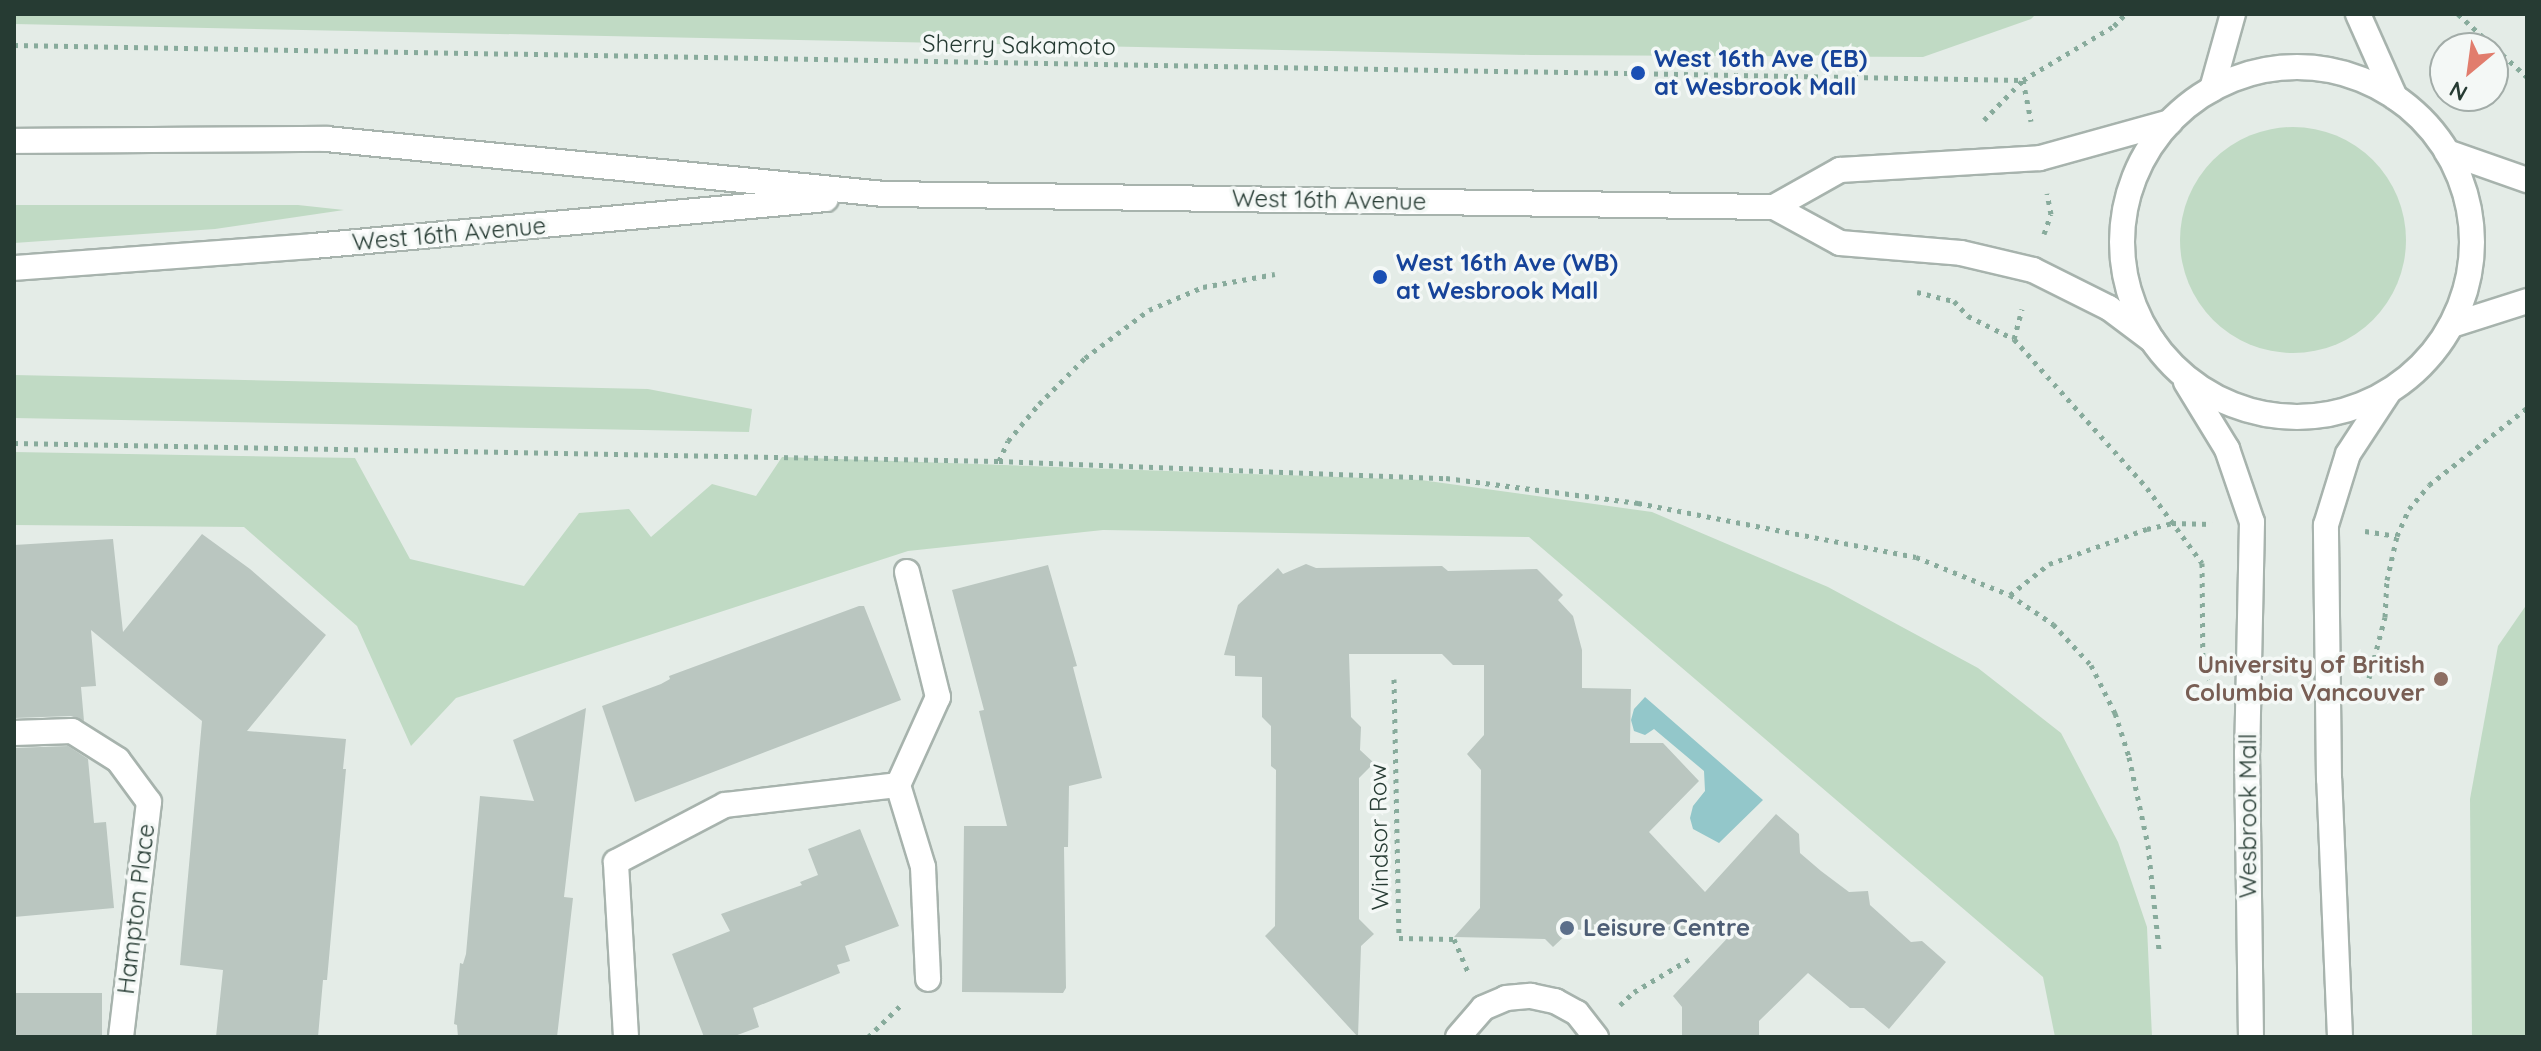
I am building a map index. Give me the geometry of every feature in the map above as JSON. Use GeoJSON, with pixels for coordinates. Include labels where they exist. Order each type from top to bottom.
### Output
{"type":"FeatureCollection","features":[{"type":"Feature","properties":{"kind":"main road"},"geometry":{"type":"LineString","coordinates":[[2212,89],[2233,14]]}},
{"type":"Feature","properties":{"kind":"main road"},"geometry":{"type":"LineString","coordinates":[[2358,14],[2395,97]]}},
{"type":"Feature","properties":{"kind":"main road"},"geometry":{"type":"LineString","coordinates":[[2289,67],[2322,69],[2360,79],[2395,97],[2424,122],[2447,152],[2461,182],[2470,215],[2472,245],[2469,277],[2452,325],[2434,352],[2389,391],[2353,408],[2320,416],[2284,417],[2249,410],[2223,400],[2181,373],[2152,340],[2132,302],[2123,270],[2122,236],[2126,204],[2138,168],[2170,122],[2212,89],[2256,72],[2289,67]]}},
{"type":"Feature","properties":{"kind":"main road"},"geometry":{"type":"LineString","coordinates":[[1774,207],[1840,170],[2040,158],[2170,122]]}},
{"type":"Feature","properties":{"kind":"main road","name":"West 16th Avenue"},"geometry":{"type":"LineString","coordinates":[[14,141],[326,139],[884,194],[1774,207],[1840,243],[1961,253],[2033,270],[2109,308],[2152,340]]}},
{"type":"Feature","properties":{"kind":"main road"},"geometry":{"type":"LineString","coordinates":[[2447,152],[2527,180]]}},
{"type":"Feature","properties":{"kind":"main road","name":"West 16th Avenue"},"geometry":{"type":"LineString","coordinates":[[14,268],[313,246],[884,194]]}},
{"type":"Feature","properties":{"kind":"main road"},"geometry":{"type":"LineString","coordinates":[[2452,325],[2527,301]]}},
{"type":"Feature","properties":{"kind":"main road","name":"Wesbrook Mall"},"geometry":{"type":"LineString","coordinates":[[2181,373],[2227,449],[2252,522],[2247,752],[2251,1037]]}},
{"type":"Feature","properties":{"kind":"main road"},"geometry":{"type":"LineString","coordinates":[[2340,1037],[2329,779],[2326,525],[2348,454],[2389,391]]}},
{"type":"Feature","properties":{"kind":"main road"},"geometry":{"type":"LineString","coordinates":[[907,572],[938,697],[898,785],[923,867],[928,979]]}},
{"type":"Feature","properties":{"kind":"main road","name":"Hampton Place"},"geometry":{"type":"LineString","coordinates":[[14,733],[72,731],[118,760],[149,802],[121,1037]]}},
{"type":"Feature","properties":{"kind":"main road"},"geometry":{"type":"LineString","coordinates":[[626,1037],[616,862],[725,805],[898,785]]}},
{"type":"Feature","properties":{"kind":"main road"},"geometry":{"type":"LineString","coordinates":[[1458,1037],[1483,1008],[1506,998],[1531,996],[1555,1001],[1577,1013],[1595,1034]]}},
{"type":"Feature","properties":{"kind":"path"},"geometry":{"type":"LineString","coordinates":[[2031,119],[2023,80],[2114,26],[2125,14]]}},
{"type":"Feature","properties":{"kind":"path"},"geometry":{"type":"LineString","coordinates":[[2458,14],[2527,77]]}},
{"type":"Feature","properties":{"kind":"path","name":"Sherry Sakamoto"},"geometry":{"type":"LineString","coordinates":[[14,45],[2023,80]]}},
{"type":"Feature","properties":{"kind":"path"},"geometry":{"type":"LineString","coordinates":[[2042,242],[2051,214],[2047,192]]}},
{"type":"Feature","properties":{"kind":"path"},"geometry":{"type":"LineString","coordinates":[[999,461],[1008,441],[1039,404],[1085,358],[1149,310],[1203,287],[1275,274]]}},
{"type":"Feature","properties":{"kind":"path"},"geometry":{"type":"LineString","coordinates":[[1904,289],[1954,301],[1968,316],[2014,339],[2147,488],[2172,523]]}},
{"type":"Feature","properties":{"kind":"path"},"geometry":{"type":"LineString","coordinates":[[2014,339],[2022,308]]}},
{"type":"Feature","properties":{"kind":"path"},"geometry":{"type":"LineString","coordinates":[[2385,617],[2387,580],[2397,536],[2409,509],[2429,485],[2527,408]]}},
{"type":"Feature","properties":{"kind":"path"},"geometry":{"type":"LineString","coordinates":[[14,443],[999,461],[1446,478],[1623,501],[1916,557],[2010,595],[2053,624],[2091,665],[2115,713],[2129,757],[2148,845],[2159,949]]}},
{"type":"Feature","properties":{"kind":"path"},"geometry":{"type":"LineString","coordinates":[[2010,595],[2049,564],[2172,523],[2226,524]]}},
{"type":"Feature","properties":{"kind":"path","name":"Windsor Row"},"geometry":{"type":"LineString","coordinates":[[1394,679],[1399,938],[1454,939]]}},
{"type":"Feature","properties":{"kind":"path"},"geometry":{"type":"LineString","coordinates":[[1595,1034],[1634,992],[1693,957]]}},
{"type":"Feature","properties":{"kind":"path"},"geometry":{"type":"LineString","coordinates":[[1806,1037],[1846,1037]]}},
{"type":"Feature","properties":{"kind":"green space"},"geometry":{"type":"Polygon","coordinates":[[[14,14],[2036,14],[2031,19],[1923,57],[1531,55],[14,24],[14,14]]]}},
{"type":"Feature","properties":{"kind":"green space"},"geometry":{"type":"Polygon","coordinates":[[[2293,127],[2315,129],[2336,136],[2356,146],[2373,160],[2387,177],[2397,197],[2404,218],[2404,262],[2397,283],[2387,303],[2373,320],[2356,334],[2336,344],[2315,351],[2293,353],[2271,351],[2250,344],[2230,334],[2213,320],[2199,303],[2189,283],[2182,262],[2180,240],[2182,218],[2189,197],[2199,177],[2213,160],[2230,146],[2250,136],[2271,129],[2293,127]]]}},
{"type":"Feature","properties":{"kind":"green space"},"geometry":{"type":"Polygon","coordinates":[[[14,205],[298,205],[344,210],[215,229],[14,243],[14,205]]]}},
{"type":"Feature","properties":{"kind":"green space"},"geometry":{"type":"Polygon","coordinates":[[[14,375],[648,389],[752,409],[749,432],[14,418],[14,375]]]}},
{"type":"Feature","properties":{"kind":"green space"},"geometry":{"type":"Polygon","coordinates":[[[14,452],[355,458],[410,559],[524,586],[579,513],[629,509],[651,537],[712,484],[756,496],[782,457],[1421,480],[1652,512],[1828,587],[1978,668],[2061,733],[2118,842],[2147,927],[2152,1037],[2055,1037],[2043,977],[1529,537],[1103,530],[908,551],[456,698],[411,746],[357,626],[244,527],[14,525],[14,452]]]}},
{"type":"Feature","properties":{"kind":"green space"},"geometry":{"type":"Polygon","coordinates":[[[2527,604],[2527,1037],[2472,1037],[2470,799],[2498,646],[2527,604]]]}},
{"type":"Feature","properties":{"kind":"water"},"geometry":{"type":"Polygon","coordinates":[[[1645,697],[1763,800],[1719,843],[1693,829],[1690,818],[1693,806],[1705,791],[1704,771],[1654,729],[1645,735],[1634,731],[1631,720],[1634,709],[1645,697]]]}},
{"type":"Feature","properties":{"kind":"building"},"geometry":{"type":"Polygon","coordinates":[[[202,534],[250,569],[326,635],[247,731],[346,739],[327,980],[323,980],[318,1037],[216,1037],[223,970],[180,965],[202,721],[91,630],[96,686],[81,687],[84,721],[71,716],[14,718],[14,545],[113,539],[123,632],[202,534]]]}},
{"type":"Feature","properties":{"kind":"building"},"geometry":{"type":"Polygon","coordinates":[[[1306,564],[1316,568],[1442,566],[1448,571],[1537,569],[1563,595],[1558,600],[1573,616],[1582,650],[1582,688],[1631,689],[1630,743],[1663,743],[1699,781],[1649,832],[1705,892],[1776,814],[1799,834],[1800,853],[1849,892],[1868,891],[1870,905],[1911,942],[1922,941],[1946,962],[1889,1029],[1864,1008],[1850,1008],[1808,973],[1759,1021],[1759,1037],[1682,1037],[1682,1007],[1673,996],[1735,930],[1571,930],[1553,947],[1545,939],[1454,937],[1480,908],[1481,770],[1467,754],[1484,735],[1484,665],[1453,665],[1442,654],[1349,654],[1351,717],[1361,727],[1360,750],[1374,763],[1359,778],[1359,919],[1374,934],[1361,946],[1358,1037],[1265,936],[1275,926],[1276,770],[1271,766],[1271,726],[1262,717],[1262,677],[1235,676],[1235,656],[1224,655],[1238,605],[1278,568],[1283,574],[1306,564]]]}},
{"type":"Feature","properties":{"kind":"building"},"geometry":{"type":"Polygon","coordinates":[[[1048,565],[1077,666],[1073,667],[1102,778],[1069,786],[1068,847],[1064,847],[1066,988],[1063,993],[962,992],[964,826],[1007,826],[979,711],[984,710],[952,590],[1048,565]]]}},
{"type":"Feature","properties":{"kind":"building"},"geometry":{"type":"Polygon","coordinates":[[[864,606],[901,700],[635,802],[602,706],[661,684],[670,679],[669,676],[864,606]]]}},
{"type":"Feature","properties":{"kind":"building"},"geometry":{"type":"Polygon","coordinates":[[[586,708],[564,897],[573,898],[557,1037],[458,1037],[457,1025],[454,1024],[460,963],[463,964],[466,954],[480,796],[534,801],[513,740],[586,708]]]}},
{"type":"Feature","properties":{"kind":"building"},"geometry":{"type":"Polygon","coordinates":[[[68,746],[88,759],[94,823],[106,822],[114,908],[14,917],[14,748],[68,746]]]}},
{"type":"Feature","properties":{"kind":"building"},"geometry":{"type":"Polygon","coordinates":[[[860,829],[899,926],[845,946],[850,961],[837,965],[840,973],[753,1008],[759,1027],[732,1037],[704,1037],[672,954],[730,931],[721,914],[802,885],[800,882],[818,875],[808,849],[860,829]]]}},
{"type":"Feature","properties":{"kind":"building"},"geometry":{"type":"Polygon","coordinates":[[[14,993],[102,993],[102,1037],[14,1037],[14,993]]]}},
{"type":"Feature","properties":{"kind":"place","name":"West 16th Ave (EB) at Wesbrook Mall"},"geometry":{"type":"Point","coordinates":[1638,73]}},
{"type":"Feature","properties":{"kind":"place","name":"West 16th Ave (WB) at Wesbrook Mall"},"geometry":{"type":"Point","coordinates":[1380,277]}},
{"type":"Feature","properties":{"kind":"place","name":"University of British Columbia Vancouver"},"geometry":{"type":"Point","coordinates":[2441,679]}},
{"type":"Feature","properties":{"kind":"place","name":"Leisure Centre"},"geometry":{"type":"Point","coordinates":[1567,928]}}]}
